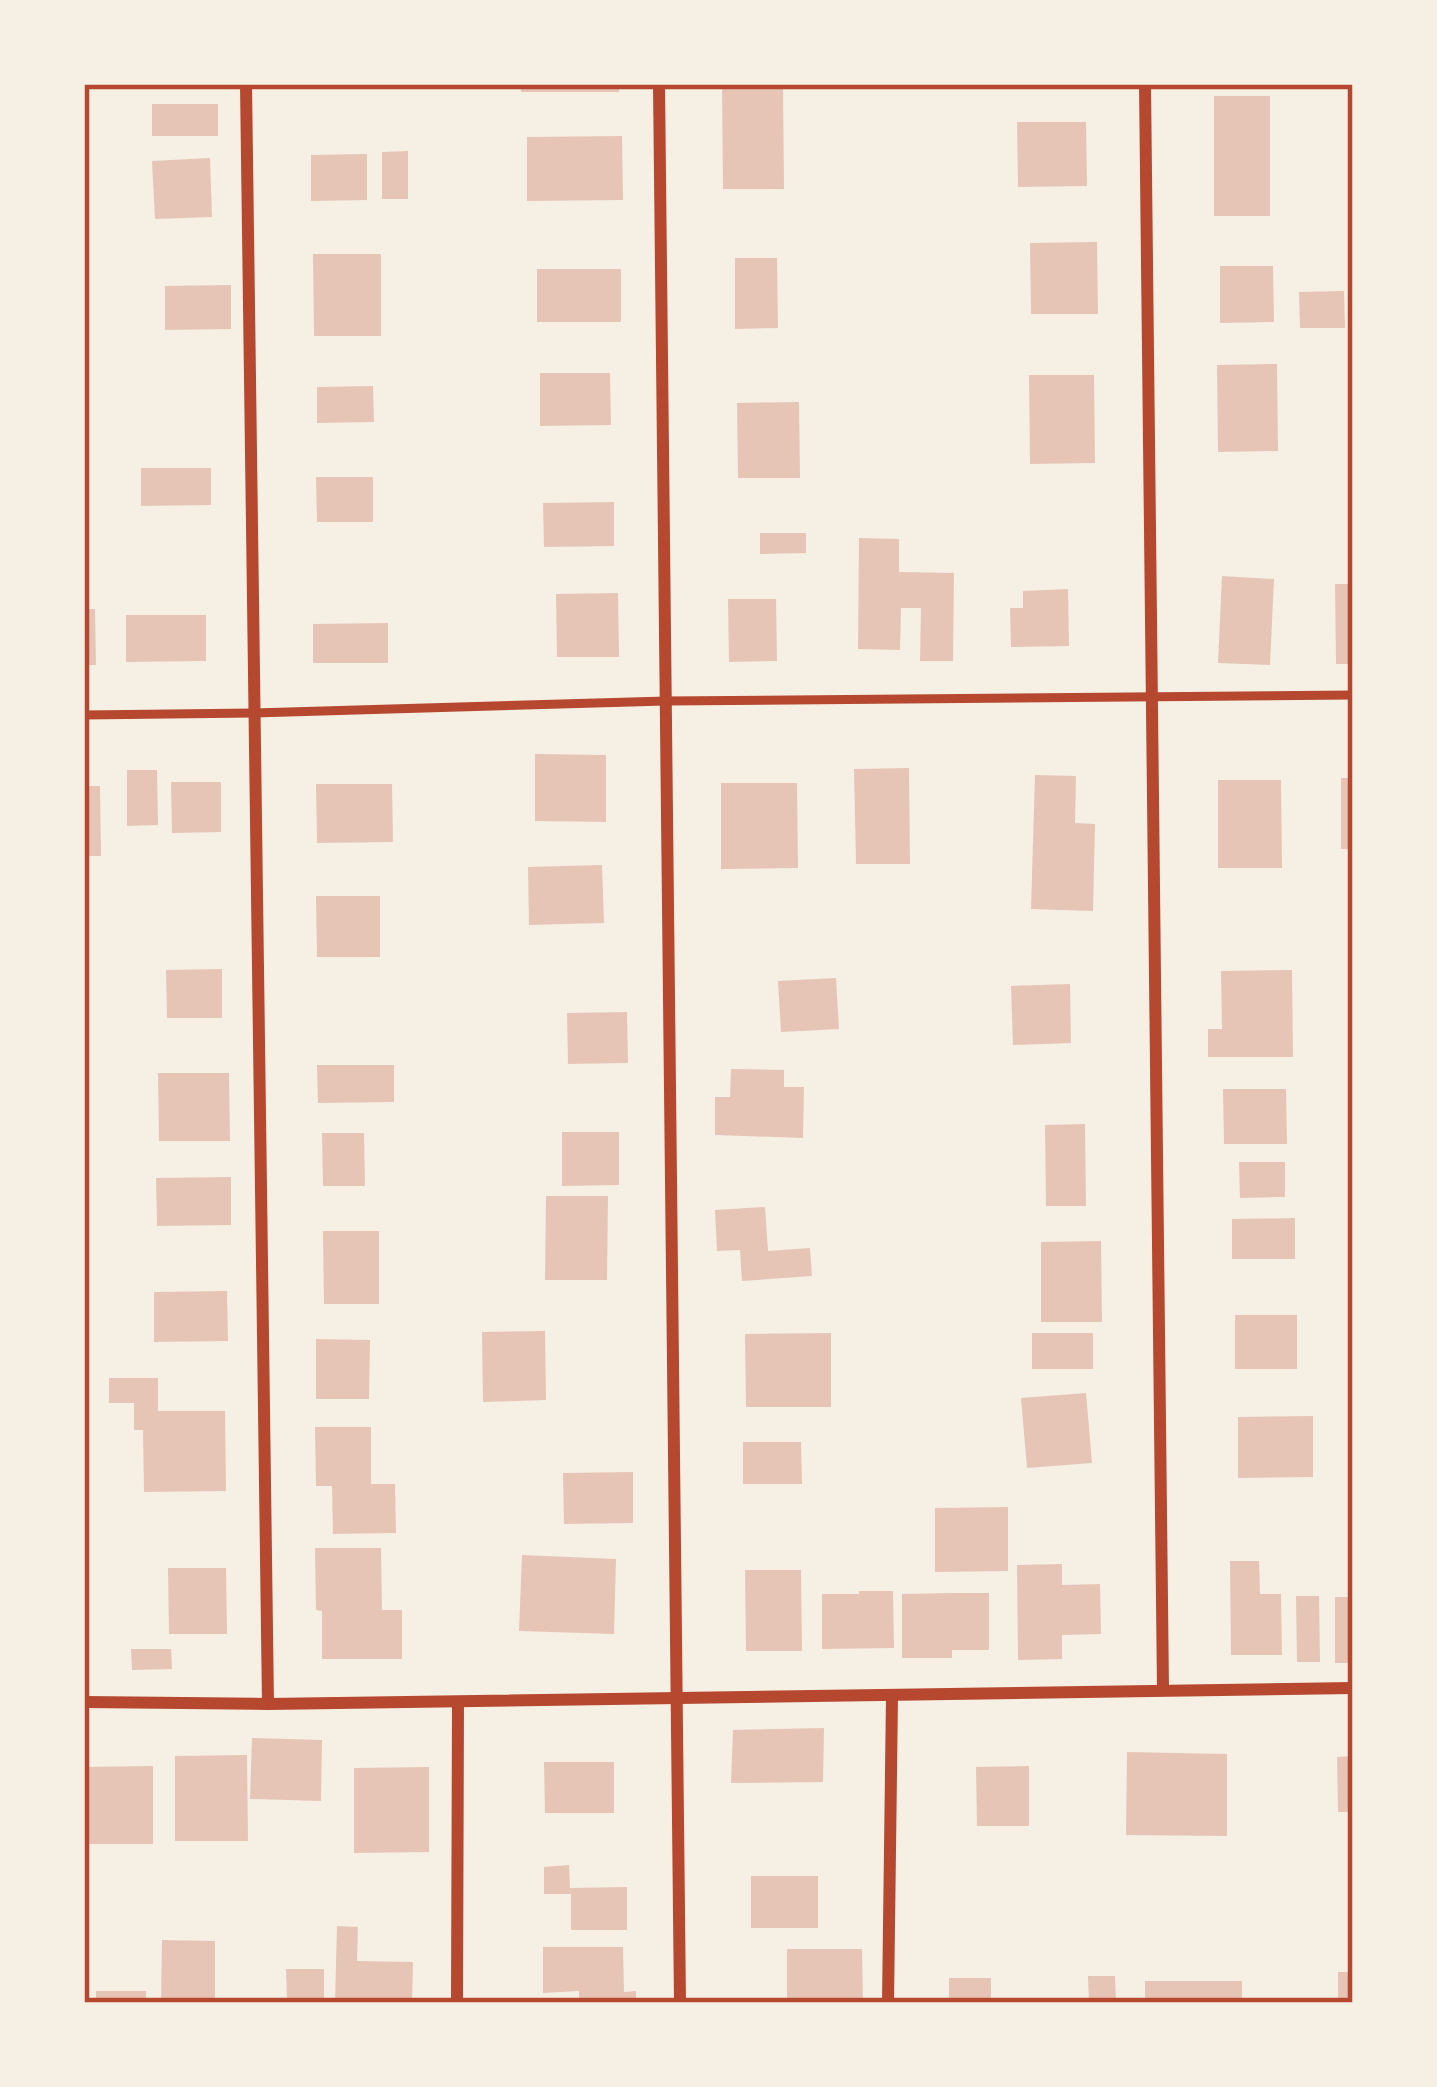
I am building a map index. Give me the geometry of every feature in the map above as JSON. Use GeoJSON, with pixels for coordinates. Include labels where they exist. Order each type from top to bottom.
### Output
{"type":"FeatureCollection","features":[{"type":"Feature","properties":{"kind":"street"},"geometry":{"type":"LineString","coordinates":[[246,84],[268,1704]]}},
{"type":"Feature","properties":{"kind":"street"},"geometry":{"type":"LineString","coordinates":[[659,84],[680,2003]]}},
{"type":"Feature","properties":{"kind":"street"},"geometry":{"type":"LineString","coordinates":[[1145,84],[1163,1690]]}},
{"type":"Feature","properties":{"kind":"street"},"geometry":{"type":"LineString","coordinates":[[84,1702],[458,1702],[1353,1688]]}},
{"type":"Feature","properties":{"kind":"street"},"geometry":{"type":"LineString","coordinates":[[888,2003],[892,1696]]}},
{"type":"Feature","properties":{"kind":"street"},"geometry":{"type":"LineString","coordinates":[[457,2003],[458,1702]]}},
{"type":"Feature","properties":{"kind":"lane"},"geometry":{"type":"LineString","coordinates":[[84,715],[666,701],[1353,695]]}},
{"type":"Feature","properties":{"kind":"building"},"geometry":{"type":"Polygon","coordinates":[[[520,84],[619,84],[619,92],[521,92],[520,84]]]}},
{"type":"Feature","properties":{"kind":"building"},"geometry":{"type":"Polygon","coordinates":[[[722,84],[783,84],[784,189],[723,189],[722,84]]]}},
{"type":"Feature","properties":{"kind":"building"},"geometry":{"type":"Polygon","coordinates":[[[1214,96],[1270,96],[1270,216],[1214,216],[1214,96]]]}},
{"type":"Feature","properties":{"kind":"building"},"geometry":{"type":"Polygon","coordinates":[[[152,104],[218,104],[218,136],[152,136],[152,104]]]}},
{"type":"Feature","properties":{"kind":"building"},"geometry":{"type":"Polygon","coordinates":[[[1017,122],[1086,122],[1087,186],[1018,187],[1017,122]]]}},
{"type":"Feature","properties":{"kind":"building"},"geometry":{"type":"Polygon","coordinates":[[[622,136],[623,200],[527,201],[527,137],[622,136]]]}},
{"type":"Feature","properties":{"kind":"building"},"geometry":{"type":"Polygon","coordinates":[[[408,151],[408,199],[382,199],[382,152],[408,151]]]}},
{"type":"Feature","properties":{"kind":"building"},"geometry":{"type":"Polygon","coordinates":[[[367,154],[367,200],[311,201],[311,155],[367,154]]]}},
{"type":"Feature","properties":{"kind":"building"},"geometry":{"type":"Polygon","coordinates":[[[210,158],[212,217],[155,219],[152,161],[210,158]]]}},
{"type":"Feature","properties":{"kind":"building"},"geometry":{"type":"Polygon","coordinates":[[[1097,242],[1098,314],[1031,314],[1030,243],[1097,242]]]}},
{"type":"Feature","properties":{"kind":"building"},"geometry":{"type":"Polygon","coordinates":[[[313,254],[381,254],[381,336],[314,336],[313,254]]]}},
{"type":"Feature","properties":{"kind":"building"},"geometry":{"type":"Polygon","coordinates":[[[735,258],[777,258],[778,328],[735,329],[735,258]]]}},
{"type":"Feature","properties":{"kind":"building"},"geometry":{"type":"Polygon","coordinates":[[[1220,266],[1273,266],[1274,322],[1220,323],[1220,266]]]}},
{"type":"Feature","properties":{"kind":"building"},"geometry":{"type":"Polygon","coordinates":[[[537,269],[621,269],[621,322],[537,322],[537,269]]]}},
{"type":"Feature","properties":{"kind":"building"},"geometry":{"type":"Polygon","coordinates":[[[231,285],[231,329],[165,330],[165,286],[231,285]]]}},
{"type":"Feature","properties":{"kind":"building"},"geometry":{"type":"Polygon","coordinates":[[[1344,291],[1345,328],[1300,328],[1299,292],[1344,291]]]}},
{"type":"Feature","properties":{"kind":"building"},"geometry":{"type":"Polygon","coordinates":[[[1277,364],[1278,451],[1218,452],[1217,365],[1277,364]]]}},
{"type":"Feature","properties":{"kind":"building"},"geometry":{"type":"Polygon","coordinates":[[[540,373],[610,373],[611,425],[540,426],[540,373]]]}},
{"type":"Feature","properties":{"kind":"building"},"geometry":{"type":"Polygon","coordinates":[[[1029,375],[1094,375],[1095,463],[1030,464],[1029,375]]]}},
{"type":"Feature","properties":{"kind":"building"},"geometry":{"type":"Polygon","coordinates":[[[373,386],[374,422],[317,423],[317,387],[373,386]]]}},
{"type":"Feature","properties":{"kind":"building"},"geometry":{"type":"Polygon","coordinates":[[[799,402],[800,478],[738,478],[737,403],[799,402]]]}},
{"type":"Feature","properties":{"kind":"building"},"geometry":{"type":"Polygon","coordinates":[[[141,468],[211,468],[211,505],[141,506],[141,468]]]}},
{"type":"Feature","properties":{"kind":"building"},"geometry":{"type":"Polygon","coordinates":[[[316,477],[373,477],[373,522],[317,522],[316,477]]]}},
{"type":"Feature","properties":{"kind":"building"},"geometry":{"type":"Polygon","coordinates":[[[614,502],[614,546],[544,547],[543,503],[614,502]]]}},
{"type":"Feature","properties":{"kind":"building"},"geometry":{"type":"Polygon","coordinates":[[[760,533],[806,533],[806,553],[760,554],[760,533]]]}},
{"type":"Feature","properties":{"kind":"building"},"geometry":{"type":"Polygon","coordinates":[[[859,538],[899,539],[899,572],[954,573],[953,661],[920,661],[921,608],[901,608],[900,650],[858,649],[859,538]]]}},
{"type":"Feature","properties":{"kind":"building"},"geometry":{"type":"Polygon","coordinates":[[[1222,576],[1274,579],[1270,665],[1218,663],[1222,576]]]}},
{"type":"Feature","properties":{"kind":"building"},"geometry":{"type":"Polygon","coordinates":[[[1335,584],[1353,584],[1353,664],[1336,664],[1335,584]]]}},
{"type":"Feature","properties":{"kind":"building"},"geometry":{"type":"Polygon","coordinates":[[[1068,589],[1069,646],[1011,647],[1010,608],[1023,608],[1023,591],[1068,589]]]}},
{"type":"Feature","properties":{"kind":"building"},"geometry":{"type":"Polygon","coordinates":[[[618,593],[619,657],[557,657],[556,594],[618,593]]]}},
{"type":"Feature","properties":{"kind":"building"},"geometry":{"type":"Polygon","coordinates":[[[728,599],[776,599],[777,661],[729,662],[728,599]]]}},
{"type":"Feature","properties":{"kind":"building"},"geometry":{"type":"Polygon","coordinates":[[[84,609],[95,609],[96,665],[84,665],[84,609]]]}},
{"type":"Feature","properties":{"kind":"building"},"geometry":{"type":"Polygon","coordinates":[[[126,615],[206,615],[206,661],[126,662],[126,615]]]}},
{"type":"Feature","properties":{"kind":"building"},"geometry":{"type":"Polygon","coordinates":[[[388,623],[388,663],[313,663],[313,624],[388,623]]]}},
{"type":"Feature","properties":{"kind":"building"},"geometry":{"type":"Polygon","coordinates":[[[535,754],[606,755],[606,822],[535,821],[535,754]]]}},
{"type":"Feature","properties":{"kind":"building"},"geometry":{"type":"Polygon","coordinates":[[[909,768],[910,864],[856,864],[854,769],[909,768]]]}},
{"type":"Feature","properties":{"kind":"building"},"geometry":{"type":"Polygon","coordinates":[[[127,770],[157,770],[158,825],[127,826],[127,770]]]}},
{"type":"Feature","properties":{"kind":"building"},"geometry":{"type":"Polygon","coordinates":[[[1035,775],[1076,776],[1075,823],[1095,824],[1093,911],[1031,909],[1035,775]]]}},
{"type":"Feature","properties":{"kind":"building"},"geometry":{"type":"Polygon","coordinates":[[[1341,778],[1353,778],[1353,849],[1341,849],[1341,778]]]}},
{"type":"Feature","properties":{"kind":"building"},"geometry":{"type":"Polygon","coordinates":[[[1218,780],[1281,780],[1282,868],[1218,868],[1218,780]]]}},
{"type":"Feature","properties":{"kind":"building"},"geometry":{"type":"Polygon","coordinates":[[[171,782],[221,782],[221,832],[172,833],[171,782]]]}},
{"type":"Feature","properties":{"kind":"building"},"geometry":{"type":"Polygon","coordinates":[[[721,783],[797,783],[798,868],[721,869],[721,783]]]}},
{"type":"Feature","properties":{"kind":"building"},"geometry":{"type":"Polygon","coordinates":[[[316,784],[392,784],[393,842],[317,843],[316,784]]]}},
{"type":"Feature","properties":{"kind":"building"},"geometry":{"type":"Polygon","coordinates":[[[84,786],[100,786],[101,856],[84,856],[84,786]]]}},
{"type":"Feature","properties":{"kind":"building"},"geometry":{"type":"Polygon","coordinates":[[[602,865],[604,923],[529,925],[528,867],[602,865]]]}},
{"type":"Feature","properties":{"kind":"building"},"geometry":{"type":"Polygon","coordinates":[[[316,896],[380,896],[380,957],[317,957],[316,896]]]}},
{"type":"Feature","properties":{"kind":"building"},"geometry":{"type":"Polygon","coordinates":[[[222,969],[222,1018],[167,1018],[166,970],[222,969]]]}},
{"type":"Feature","properties":{"kind":"building"},"geometry":{"type":"Polygon","coordinates":[[[1292,970],[1293,1057],[1208,1057],[1208,1029],[1222,1029],[1221,971],[1292,970]]]}},
{"type":"Feature","properties":{"kind":"building"},"geometry":{"type":"Polygon","coordinates":[[[836,978],[839,1029],[781,1032],[778,981],[836,978]]]}},
{"type":"Feature","properties":{"kind":"building"},"geometry":{"type":"Polygon","coordinates":[[[1070,984],[1071,1043],[1013,1045],[1011,986],[1070,984]]]}},
{"type":"Feature","properties":{"kind":"building"},"geometry":{"type":"Polygon","coordinates":[[[627,1012],[628,1063],[568,1064],[567,1013],[627,1012]]]}},
{"type":"Feature","properties":{"kind":"building"},"geometry":{"type":"Polygon","coordinates":[[[317,1065],[394,1065],[394,1102],[318,1103],[317,1065]]]}},
{"type":"Feature","properties":{"kind":"building"},"geometry":{"type":"Polygon","coordinates":[[[731,1069],[784,1070],[784,1087],[804,1087],[803,1138],[715,1135],[715,1097],[730,1097],[731,1069]]]}},
{"type":"Feature","properties":{"kind":"building"},"geometry":{"type":"Polygon","coordinates":[[[158,1073],[229,1073],[230,1141],[159,1141],[158,1073]]]}},
{"type":"Feature","properties":{"kind":"building"},"geometry":{"type":"Polygon","coordinates":[[[1223,1089],[1286,1089],[1287,1144],[1224,1144],[1223,1089]]]}},
{"type":"Feature","properties":{"kind":"building"},"geometry":{"type":"Polygon","coordinates":[[[1085,1124],[1086,1206],[1046,1206],[1045,1125],[1085,1124]]]}},
{"type":"Feature","properties":{"kind":"building"},"geometry":{"type":"Polygon","coordinates":[[[562,1132],[619,1132],[619,1185],[562,1186],[562,1132]]]}},
{"type":"Feature","properties":{"kind":"building"},"geometry":{"type":"Polygon","coordinates":[[[322,1133],[364,1133],[365,1186],[323,1186],[322,1133]]]}},
{"type":"Feature","properties":{"kind":"building"},"geometry":{"type":"Polygon","coordinates":[[[1239,1162],[1285,1162],[1285,1197],[1240,1198],[1239,1162]]]}},
{"type":"Feature","properties":{"kind":"building"},"geometry":{"type":"Polygon","coordinates":[[[231,1177],[231,1225],[157,1226],[156,1178],[231,1177]]]}},
{"type":"Feature","properties":{"kind":"building"},"geometry":{"type":"Polygon","coordinates":[[[546,1196],[608,1196],[607,1280],[545,1280],[546,1196]]]}},
{"type":"Feature","properties":{"kind":"building"},"geometry":{"type":"Polygon","coordinates":[[[765,1207],[768,1251],[810,1248],[812,1276],[742,1281],[740,1250],[717,1251],[715,1210],[765,1207]]]}},
{"type":"Feature","properties":{"kind":"building"},"geometry":{"type":"Polygon","coordinates":[[[1295,1218],[1295,1259],[1232,1259],[1232,1219],[1295,1218]]]}},
{"type":"Feature","properties":{"kind":"building"},"geometry":{"type":"Polygon","coordinates":[[[323,1231],[379,1231],[379,1304],[324,1304],[323,1231]]]}},
{"type":"Feature","properties":{"kind":"building"},"geometry":{"type":"Polygon","coordinates":[[[1101,1241],[1102,1322],[1041,1322],[1041,1242],[1101,1241]]]}},
{"type":"Feature","properties":{"kind":"building"},"geometry":{"type":"Polygon","coordinates":[[[227,1291],[228,1341],[154,1342],[154,1292],[227,1291]]]}},
{"type":"Feature","properties":{"kind":"building"},"geometry":{"type":"Polygon","coordinates":[[[1235,1315],[1297,1315],[1297,1369],[1235,1369],[1235,1315]]]}},
{"type":"Feature","properties":{"kind":"building"},"geometry":{"type":"Polygon","coordinates":[[[545,1331],[546,1400],[483,1402],[482,1332],[545,1331]]]}},
{"type":"Feature","properties":{"kind":"building"},"geometry":{"type":"Polygon","coordinates":[[[831,1333],[831,1407],[746,1407],[745,1334],[831,1333]]]}},
{"type":"Feature","properties":{"kind":"building"},"geometry":{"type":"Polygon","coordinates":[[[1032,1333],[1093,1333],[1093,1369],[1032,1369],[1032,1333]]]}},
{"type":"Feature","properties":{"kind":"building"},"geometry":{"type":"Polygon","coordinates":[[[316,1339],[370,1340],[369,1399],[316,1399],[316,1339]]]}},
{"type":"Feature","properties":{"kind":"building"},"geometry":{"type":"Polygon","coordinates":[[[109,1378],[158,1378],[158,1411],[225,1411],[226,1491],[144,1492],[143,1430],[134,1430],[134,1403],[109,1403],[109,1378]]]}},
{"type":"Feature","properties":{"kind":"building"},"geometry":{"type":"Polygon","coordinates":[[[1086,1393],[1092,1463],[1027,1468],[1021,1398],[1086,1393]]]}},
{"type":"Feature","properties":{"kind":"building"},"geometry":{"type":"Polygon","coordinates":[[[1313,1416],[1313,1477],[1238,1478],[1238,1417],[1313,1416]]]}},
{"type":"Feature","properties":{"kind":"building"},"geometry":{"type":"Polygon","coordinates":[[[315,1427],[371,1427],[371,1484],[395,1484],[396,1533],[333,1534],[332,1486],[316,1486],[315,1427]]]}},
{"type":"Feature","properties":{"kind":"building"},"geometry":{"type":"Polygon","coordinates":[[[743,1442],[801,1442],[802,1484],[743,1484],[743,1442]]]}},
{"type":"Feature","properties":{"kind":"building"},"geometry":{"type":"Polygon","coordinates":[[[633,1472],[633,1523],[564,1524],[563,1473],[633,1472]]]}},
{"type":"Feature","properties":{"kind":"building"},"geometry":{"type":"Polygon","coordinates":[[[1008,1507],[1008,1571],[935,1572],[935,1508],[1008,1507]]]}},
{"type":"Feature","properties":{"kind":"building"},"geometry":{"type":"Polygon","coordinates":[[[315,1548],[381,1548],[382,1610],[402,1610],[402,1659],[322,1659],[315,1548]]]}},
{"type":"Feature","properties":{"kind":"building"},"geometry":{"type":"Polygon","coordinates":[[[522,1555],[616,1559],[614,1634],[519,1631],[522,1555]]]}},
{"type":"Feature","properties":{"kind":"building"},"geometry":{"type":"Polygon","coordinates":[[[1230,1561],[1259,1561],[1260,1594],[1281,1594],[1282,1655],[1231,1655],[1230,1561]]]}},
{"type":"Feature","properties":{"kind":"building"},"geometry":{"type":"Polygon","coordinates":[[[1062,1564],[1062,1585],[1100,1584],[1101,1634],[1062,1635],[1062,1659],[1018,1660],[1017,1565],[1062,1564]]]}},
{"type":"Feature","properties":{"kind":"building"},"geometry":{"type":"Polygon","coordinates":[[[168,1568],[226,1568],[227,1634],[169,1634],[168,1568]]]}},
{"type":"Feature","properties":{"kind":"building"},"geometry":{"type":"Polygon","coordinates":[[[745,1570],[801,1570],[802,1651],[746,1651],[745,1570]]]}},
{"type":"Feature","properties":{"kind":"building"},"geometry":{"type":"Polygon","coordinates":[[[893,1591],[894,1648],[822,1649],[822,1594],[893,1591]]]}},
{"type":"Feature","properties":{"kind":"building"},"geometry":{"type":"Polygon","coordinates":[[[989,1593],[989,1650],[952,1650],[952,1658],[902,1658],[902,1594],[989,1593]]]}},
{"type":"Feature","properties":{"kind":"building"},"geometry":{"type":"Polygon","coordinates":[[[1296,1596],[1319,1596],[1320,1662],[1297,1662],[1296,1596]]]}},
{"type":"Feature","properties":{"kind":"building"},"geometry":{"type":"Polygon","coordinates":[[[1335,1597],[1353,1597],[1353,1663],[1335,1663],[1335,1597]]]}},
{"type":"Feature","properties":{"kind":"building"},"geometry":{"type":"Polygon","coordinates":[[[131,1649],[171,1649],[172,1669],[132,1670],[131,1649]]]}},
{"type":"Feature","properties":{"kind":"building"},"geometry":{"type":"Polygon","coordinates":[[[824,1728],[823,1782],[731,1783],[733,1730],[824,1728]]]}},
{"type":"Feature","properties":{"kind":"building"},"geometry":{"type":"Polygon","coordinates":[[[252,1738],[322,1740],[321,1801],[250,1799],[252,1738]]]}},
{"type":"Feature","properties":{"kind":"building"},"geometry":{"type":"Polygon","coordinates":[[[1127,1752],[1227,1754],[1227,1836],[1126,1835],[1127,1752]]]}},
{"type":"Feature","properties":{"kind":"building"},"geometry":{"type":"Polygon","coordinates":[[[247,1755],[248,1841],[175,1841],[175,1756],[247,1755]]]}},
{"type":"Feature","properties":{"kind":"building"},"geometry":{"type":"Polygon","coordinates":[[[1353,1756],[1353,1812],[1338,1812],[1337,1757],[1353,1756]]]}},
{"type":"Feature","properties":{"kind":"building"},"geometry":{"type":"Polygon","coordinates":[[[544,1762],[614,1762],[614,1813],[545,1813],[544,1762]]]}},
{"type":"Feature","properties":{"kind":"building"},"geometry":{"type":"Polygon","coordinates":[[[153,1766],[153,1844],[84,1844],[84,1767],[153,1766]]]}},
{"type":"Feature","properties":{"kind":"building"},"geometry":{"type":"Polygon","coordinates":[[[1029,1766],[1029,1826],[977,1826],[976,1767],[1029,1766]]]}},
{"type":"Feature","properties":{"kind":"building"},"geometry":{"type":"Polygon","coordinates":[[[429,1767],[429,1852],[354,1853],[354,1768],[429,1767]]]}},
{"type":"Feature","properties":{"kind":"building"},"geometry":{"type":"Polygon","coordinates":[[[569,1865],[570,1888],[627,1887],[627,1930],[571,1930],[571,1894],[544,1894],[544,1867],[569,1865]]]}},
{"type":"Feature","properties":{"kind":"building"},"geometry":{"type":"Polygon","coordinates":[[[751,1876],[818,1876],[818,1928],[751,1928],[751,1876]]]}},
{"type":"Feature","properties":{"kind":"building"},"geometry":{"type":"Polygon","coordinates":[[[337,1926],[358,1927],[357,1961],[413,1962],[412,2003],[335,2003],[337,1926]]]}},
{"type":"Feature","properties":{"kind":"building"},"geometry":{"type":"Polygon","coordinates":[[[162,1940],[215,1941],[215,2002],[161,2002],[162,1940]]]}},
{"type":"Feature","properties":{"kind":"building"},"geometry":{"type":"Polygon","coordinates":[[[543,1947],[623,1947],[624,1992],[636,1991],[636,2003],[579,2003],[579,1991],[543,1993],[543,1947]]]}},
{"type":"Feature","properties":{"kind":"building"},"geometry":{"type":"Polygon","coordinates":[[[787,1949],[862,1949],[863,2003],[787,2003],[787,1949]]]}},
{"type":"Feature","properties":{"kind":"building"},"geometry":{"type":"Polygon","coordinates":[[[286,1969],[324,1969],[324,2003],[287,2003],[286,1969]]]}},
{"type":"Feature","properties":{"kind":"building"},"geometry":{"type":"Polygon","coordinates":[[[1338,1972],[1353,1972],[1353,2003],[1338,2003],[1338,1972]]]}},
{"type":"Feature","properties":{"kind":"building"},"geometry":{"type":"Polygon","coordinates":[[[1088,1976],[1115,1976],[1116,2003],[1089,2003],[1088,1976]]]}},
{"type":"Feature","properties":{"kind":"building"},"geometry":{"type":"Polygon","coordinates":[[[949,1978],[991,1978],[991,2003],[949,2003],[949,1978]]]}},
{"type":"Feature","properties":{"kind":"building"},"geometry":{"type":"Polygon","coordinates":[[[1145,1981],[1242,1981],[1242,2003],[1145,2003],[1145,1981]]]}},
{"type":"Feature","properties":{"kind":"building"},"geometry":{"type":"Polygon","coordinates":[[[96,1991],[146,1991],[146,2003],[96,2003],[96,1991]]]}}]}
